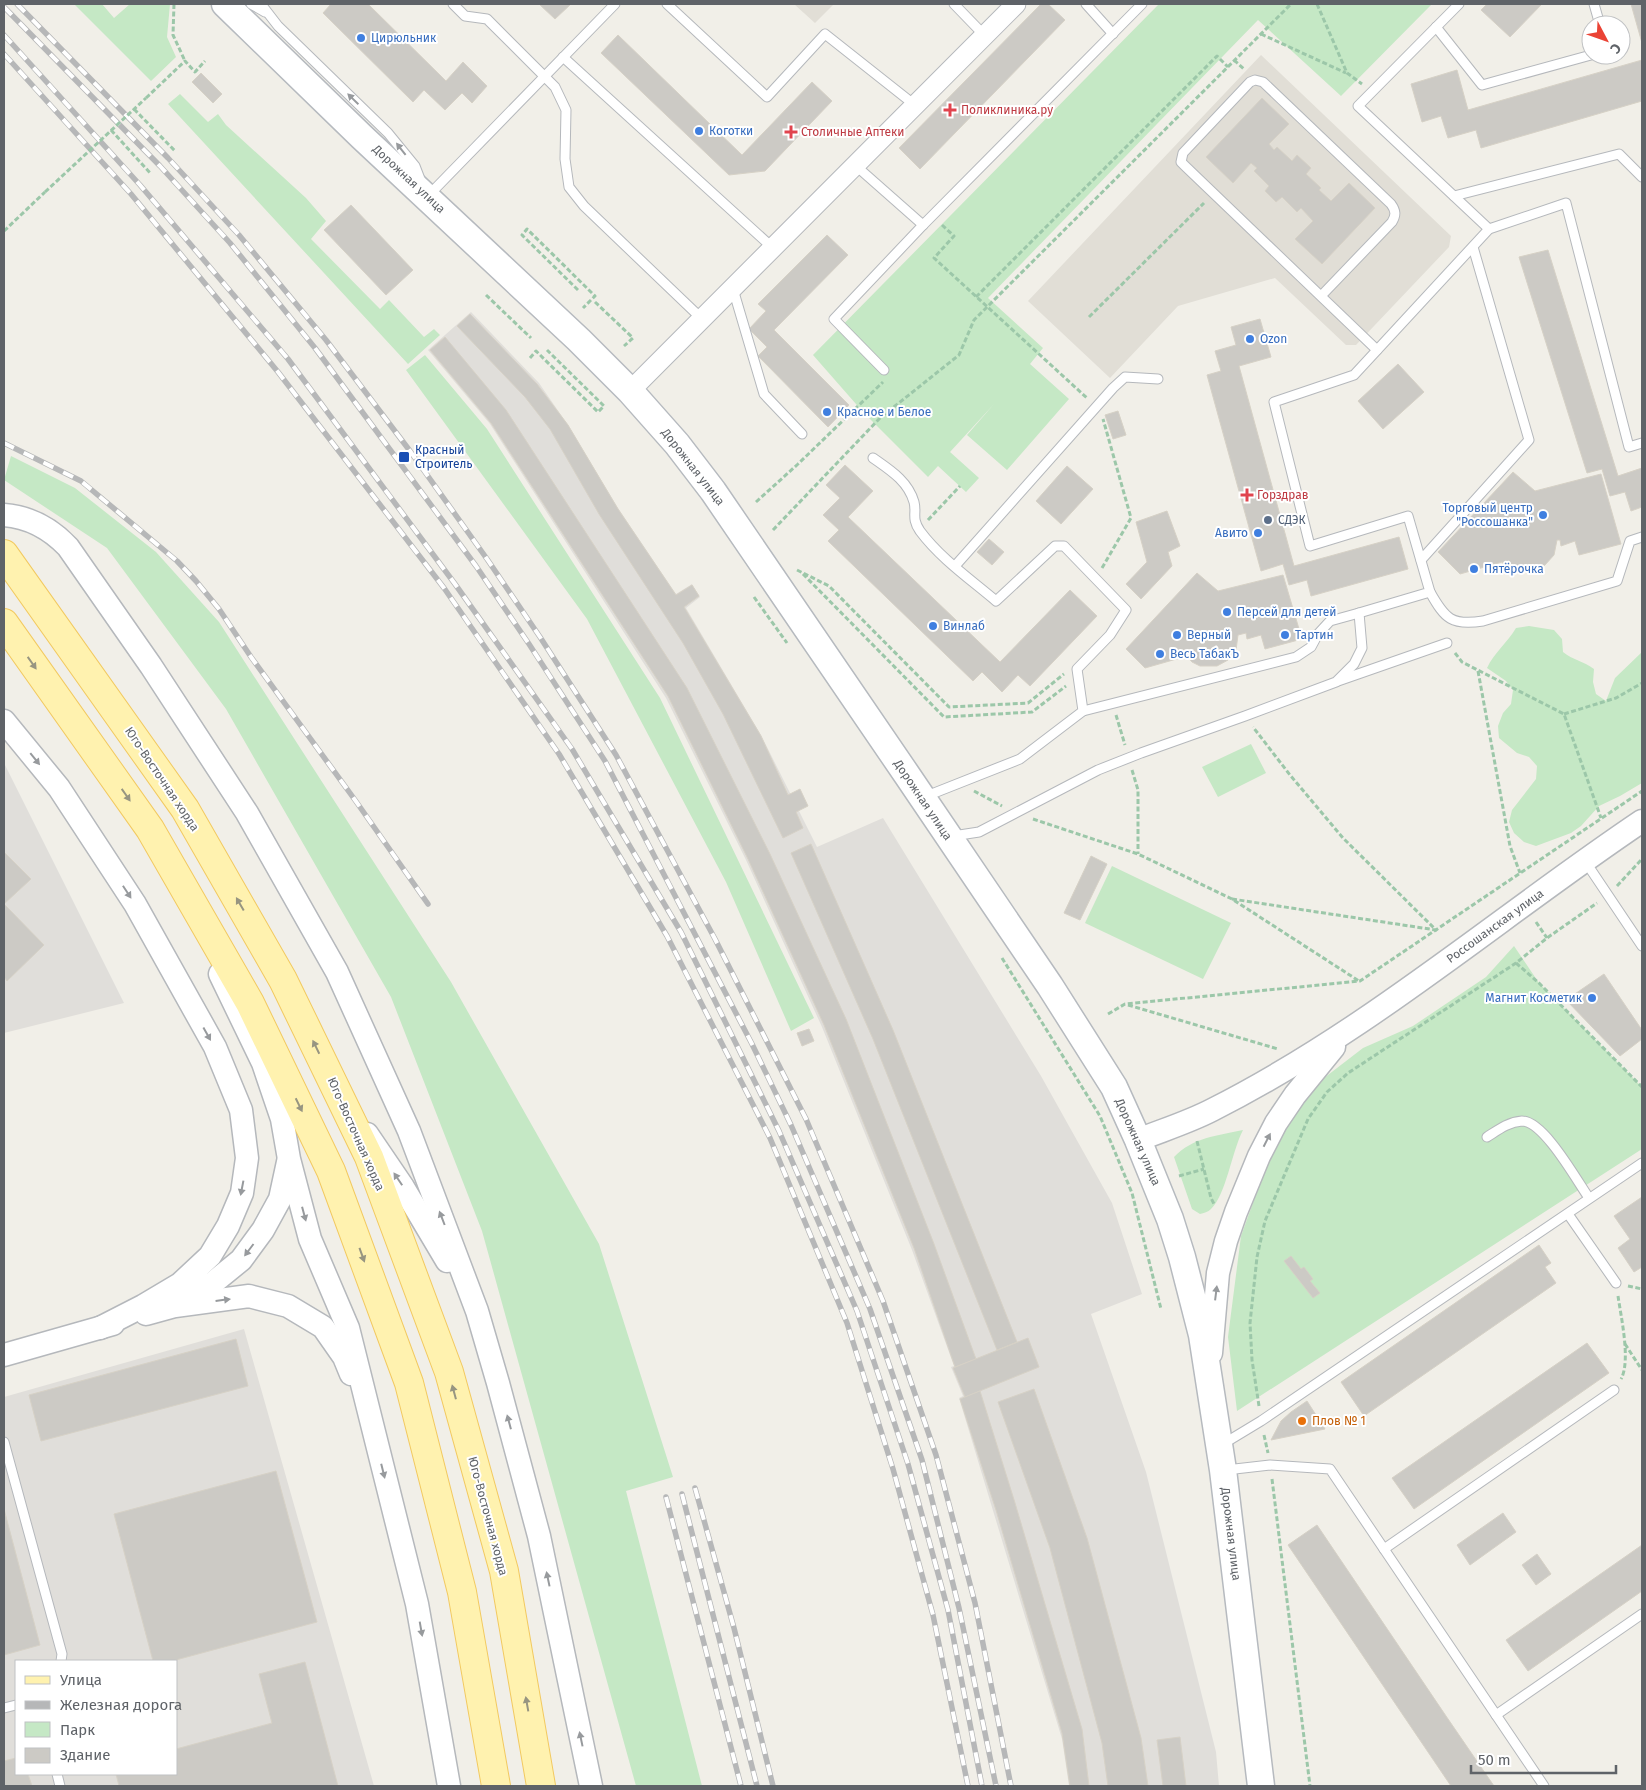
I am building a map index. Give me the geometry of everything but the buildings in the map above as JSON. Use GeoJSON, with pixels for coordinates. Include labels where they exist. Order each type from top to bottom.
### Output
{"type":"FeatureCollection","features":[{"type":"Feature","properties":{"kind":"main road","name":"Дорожная улица"},"geometry":{"type":"LineString","coordinates":[[225,4],[362,137],[428,196],[579,340],[630,391],[677,444],[713,491],[1050,986],[1114,1088],[1157,1183],[1178,1242],[1200,1326],[1210,1377],[1221,1458],[1261,1786]]}},
{"type":"Feature","properties":{"kind":"main road","name":"Юго-Восточная хорда"},"geometry":{"type":"LineString","coordinates":[[4,554],[185,809],[283,980],[369,1157],[448,1372],[504,1571],[541,1786]]}},
{"type":"Feature","properties":{"kind":"main road"},"geometry":{"type":"LineString","coordinates":[[4,623],[150,829],[250,1003],[331,1171],[409,1382],[462,1592],[496,1786]]}},
{"type":"Feature","properties":{"kind":"street"},"geometry":{"type":"LineString","coordinates":[[630,391],[1016,4]]}},
{"type":"Feature","properties":{"kind":"street"},"geometry":{"type":"LineString","coordinates":[[4,515],[31,520],[45,527],[68,547],[151,666],[247,813],[337,972],[410,1131],[477,1311],[539,1536],[591,1786]]}},
{"type":"Feature","properties":{"kind":"street"},"geometry":{"type":"LineString","coordinates":[[4,721],[59,788],[135,904],[215,1047],[241,1110],[247,1158],[242,1193],[228,1226],[210,1256],[180,1284],[100,1328]]}},
{"type":"Feature","properties":{"kind":"street","name":"Россошанская улица"},"geometry":{"type":"LineString","coordinates":[[1138,1140],[1212,1110],[1276,1075],[1348,1030],[1443,964],[1584,860],[1642,821]]}},
{"type":"Feature","properties":{"kind":"street"},"geometry":{"type":"LineString","coordinates":[[150,829],[263,1062],[282,1119],[289,1159],[310,1239],[348,1328],[417,1604],[449,1786]]}},
{"type":"Feature","properties":{"kind":"street","name":"Россошанская улица"},"geometry":{"type":"LineString","coordinates":[[1210,1377],[1212,1325],[1218,1273],[1236,1212],[1259,1156],[1276,1123],[1313,1072],[1348,1030]]}},
{"type":"Feature","properties":{"kind":"street"},"geometry":{"type":"LineString","coordinates":[[334,1084],[403,1187],[477,1311]]}},
{"type":"Feature","properties":{"kind":"street"},"geometry":{"type":"LineString","coordinates":[[174,1306],[214,1282],[241,1260],[264,1230],[280,1199],[289,1159]]}},
{"type":"Feature","properties":{"kind":"street"},"geometry":{"type":"LineString","coordinates":[[4,1355],[174,1306],[249,1296],[288,1306],[324,1327],[344,1356],[371,1423]]}},
{"type":"Feature","properties":{"kind":"lane"},"geometry":{"type":"LineString","coordinates":[[251,4],[267,14]]}},
{"type":"Feature","properties":{"kind":"lane"},"geometry":{"type":"LineString","coordinates":[[260,4],[267,14],[388,133],[414,166],[428,196],[614,4]]}},
{"type":"Feature","properties":{"kind":"lane"},"geometry":{"type":"LineString","coordinates":[[452,4],[465,16],[487,19],[555,88],[566,110],[565,159],[569,187],[584,206],[702,320]]}},
{"type":"Feature","properties":{"kind":"lane"},"geometry":{"type":"LineString","coordinates":[[667,4],[767,97],[825,34],[916,106]]}},
{"type":"Feature","properties":{"kind":"lane"},"geometry":{"type":"LineString","coordinates":[[954,4],[985,36]]}},
{"type":"Feature","properties":{"kind":"lane"},"geometry":{"type":"LineString","coordinates":[[1086,4],[1113,34]]}},
{"type":"Feature","properties":{"kind":"lane"},"geometry":{"type":"LineString","coordinates":[[884,370],[834,320],[923,225],[1142,4]]}},
{"type":"Feature","properties":{"kind":"lane"},"geometry":{"type":"LineString","coordinates":[[1459,4],[1358,106],[1489,229]]}},
{"type":"Feature","properties":{"kind":"lane"},"geometry":{"type":"LineString","coordinates":[[1436,27],[1482,86],[1581,58]]}},
{"type":"Feature","properties":{"kind":"lane"},"geometry":{"type":"LineString","coordinates":[[563,57],[773,248]]}},
{"type":"Feature","properties":{"kind":"lane"},"geometry":{"type":"LineString","coordinates":[[1321,296],[1392,222],[1395,217],[1395,210],[1384,197],[1259,80],[1255,80],[1250,82],[1183,153],[1181,158],[1184,166],[1377,350]]}},
{"type":"Feature","properties":{"kind":"lane"},"geometry":{"type":"LineString","coordinates":[[1454,196],[1619,154],[1642,177]]}},
{"type":"Feature","properties":{"kind":"lane"},"geometry":{"type":"LineString","coordinates":[[855,165],[923,225]]}},
{"type":"Feature","properties":{"kind":"lane"},"geometry":{"type":"LineString","coordinates":[[1642,443],[1629,447],[1566,203],[1489,229],[1354,374],[1274,402],[1310,546],[1408,516],[1430,592],[1439,608],[1451,620],[1467,624],[1484,621],[1617,581],[1630,541],[1642,537]]}},
{"type":"Feature","properties":{"kind":"lane"},"geometry":{"type":"LineString","coordinates":[[1421,560],[1529,440],[1473,247]]}},
{"type":"Feature","properties":{"kind":"lane"},"geometry":{"type":"LineString","coordinates":[[733,289],[764,394],[802,434]]}},
{"type":"Feature","properties":{"kind":"lane"},"geometry":{"type":"LineString","coordinates":[[956,566],[1113,388],[1125,377],[1158,379]]}},
{"type":"Feature","properties":{"kind":"lane"},"geometry":{"type":"LineString","coordinates":[[873,458],[894,473],[908,488],[915,504],[914,519],[920,530],[937,550],[996,601],[1055,546],[1064,546],[1126,610],[1110,635],[1076,669],[1083,711]]}},
{"type":"Feature","properties":{"kind":"lane"},"geometry":{"type":"LineString","coordinates":[[922,798],[1020,759],[1083,711],[1296,657],[1311,647],[1318,634],[1330,620],[1430,592]]}},
{"type":"Feature","properties":{"kind":"lane"},"geometry":{"type":"LineString","coordinates":[[1336,682],[1354,664],[1362,648],[1359,613]]}},
{"type":"Feature","properties":{"kind":"lane"},"geometry":{"type":"LineString","coordinates":[[948,837],[979,832],[1098,770],[1447,643]]}},
{"type":"Feature","properties":{"kind":"lane"},"geometry":{"type":"LineString","coordinates":[[1584,860],[1642,946]]}},
{"type":"Feature","properties":{"kind":"lane"},"geometry":{"type":"LineString","coordinates":[[1487,1137],[1504,1125],[1523,1121],[1538,1128],[1552,1144],[1589,1198]]}},
{"type":"Feature","properties":{"kind":"lane"},"geometry":{"type":"LineString","coordinates":[[1221,1458],[1261,1421],[1642,1163]]}},
{"type":"Feature","properties":{"kind":"lane"},"geometry":{"type":"LineString","coordinates":[[1568,1214],[1616,1283]]}},
{"type":"Feature","properties":{"kind":"lane"},"geometry":{"type":"LineString","coordinates":[[1384,1549],[1614,1390]]}},
{"type":"Feature","properties":{"kind":"lane"},"geometry":{"type":"LineString","coordinates":[[4,1442],[62,1654],[61,1660]]}},
{"type":"Feature","properties":{"kind":"lane"},"geometry":{"type":"LineString","coordinates":[[1221,1458],[1270,1465],[1330,1469],[1544,1786]]}},
{"type":"Feature","properties":{"kind":"lane"},"geometry":{"type":"LineString","coordinates":[[1496,1715],[1642,1614]]}},
{"type":"Feature","properties":{"kind":"path"},"geometry":{"type":"LineString","coordinates":[[174,4],[172,35],[185,61],[195,72],[205,61]]}},
{"type":"Feature","properties":{"kind":"path"},"geometry":{"type":"LineString","coordinates":[[773,530],[880,418],[959,355],[974,320],[1290,4]]}},
{"type":"Feature","properties":{"kind":"path"},"geometry":{"type":"LineString","coordinates":[[1316,4],[1347,73]]}},
{"type":"Feature","properties":{"kind":"path"},"geometry":{"type":"LineString","coordinates":[[1261,34],[1347,73],[1373,91]]}},
{"type":"Feature","properties":{"kind":"path"},"geometry":{"type":"LineString","coordinates":[[976,297],[1217,56],[1228,66]]}},
{"type":"Feature","properties":{"kind":"path"},"geometry":{"type":"LineString","coordinates":[[1234,60],[1246,71]]}},
{"type":"Feature","properties":{"kind":"path"},"geometry":{"type":"LineString","coordinates":[[4,230],[185,61]]}},
{"type":"Feature","properties":{"kind":"path"},"geometry":{"type":"LineString","coordinates":[[134,109],[176,151]]}},
{"type":"Feature","properties":{"kind":"path"},"geometry":{"type":"LineString","coordinates":[[111,130],[151,174]]}},
{"type":"Feature","properties":{"kind":"path"},"geometry":{"type":"LineString","coordinates":[[1089,317],[1213,194]]}},
{"type":"Feature","properties":{"kind":"path"},"geometry":{"type":"LineString","coordinates":[[578,290],[522,235],[527,229],[595,296],[583,308]]}},
{"type":"Feature","properties":{"kind":"path"},"geometry":{"type":"LineString","coordinates":[[954,236],[934,258],[1096,407],[1103,420],[1132,518],[1096,579]]}},
{"type":"Feature","properties":{"kind":"path"},"geometry":{"type":"LineString","coordinates":[[486,295],[530,338]]}},
{"type":"Feature","properties":{"kind":"path"},"geometry":{"type":"LineString","coordinates":[[596,302],[633,338],[624,346]]}},
{"type":"Feature","properties":{"kind":"path"},"geometry":{"type":"LineString","coordinates":[[530,358],[536,351],[598,412],[604,406],[547,350]]}},
{"type":"Feature","properties":{"kind":"path"},"geometry":{"type":"LineString","coordinates":[[756,502],[890,376],[884,370]]}},
{"type":"Feature","properties":{"kind":"path"},"geometry":{"type":"LineString","coordinates":[[920,530],[960,486]]}},
{"type":"Feature","properties":{"kind":"path"},"geometry":{"type":"LineString","coordinates":[[797,570],[829,586],[949,707],[1028,703],[1064,674],[1076,669]]}},
{"type":"Feature","properties":{"kind":"path"},"geometry":{"type":"LineString","coordinates":[[803,574],[944,717],[1032,712],[1066,685],[1064,674]]}},
{"type":"Feature","properties":{"kind":"path"},"geometry":{"type":"LineString","coordinates":[[754,597],[788,644]]}},
{"type":"Feature","properties":{"kind":"path"},"geometry":{"type":"LineString","coordinates":[[1447,643],[1462,662],[1564,714],[1601,818]]}},
{"type":"Feature","properties":{"kind":"path"},"geometry":{"type":"LineString","coordinates":[[1478,670],[1510,846],[1520,873]]}},
{"type":"Feature","properties":{"kind":"path"},"geometry":{"type":"LineString","coordinates":[[1564,714],[1616,698],[1642,683]]}},
{"type":"Feature","properties":{"kind":"path"},"geometry":{"type":"LineString","coordinates":[[1112,704],[1138,790],[1138,854]]}},
{"type":"Feature","properties":{"kind":"path"},"geometry":{"type":"LineString","coordinates":[[1245,716],[1290,775],[1343,838],[1436,930]]}},
{"type":"Feature","properties":{"kind":"path"},"geometry":{"type":"LineString","coordinates":[[960,784],[1015,813],[1138,854],[1232,899],[1360,981]]}},
{"type":"Feature","properties":{"kind":"path"},"geometry":{"type":"LineString","coordinates":[[1108,1014],[1125,1004],[1360,981],[1642,791]]}},
{"type":"Feature","properties":{"kind":"path"},"geometry":{"type":"LineString","coordinates":[[1310,1786],[1270,1465],[1252,1360],[1250,1323],[1257,1257],[1265,1221],[1308,1118],[1327,1092],[1348,1073],[1516,963],[1547,938],[1608,896],[1642,859]]}},
{"type":"Feature","properties":{"kind":"path"},"geometry":{"type":"LineString","coordinates":[[1232,899],[1436,930]]}},
{"type":"Feature","properties":{"kind":"path"},"geometry":{"type":"LineString","coordinates":[[1530,915],[1547,938]]}},
{"type":"Feature","properties":{"kind":"path"},"geometry":{"type":"LineString","coordinates":[[998,953],[1100,1116],[1132,1193],[1161,1308]]}},
{"type":"Feature","properties":{"kind":"path"},"geometry":{"type":"LineString","coordinates":[[1516,963],[1642,1087]]}},
{"type":"Feature","properties":{"kind":"path"},"geometry":{"type":"LineString","coordinates":[[1125,1004],[1278,1049]]}},
{"type":"Feature","properties":{"kind":"path"},"geometry":{"type":"LineString","coordinates":[[1197,1141],[1214,1204]]}},
{"type":"Feature","properties":{"kind":"path"},"geometry":{"type":"LineString","coordinates":[[1180,1176],[1204,1169]]}},
{"type":"Feature","properties":{"kind":"path"},"geometry":{"type":"LineString","coordinates":[[1614,1390],[1624,1374],[1625,1344],[1616,1283]]}},
{"type":"Feature","properties":{"kind":"path"},"geometry":{"type":"LineString","coordinates":[[1625,1344],[1642,1370]]}},
{"type":"Feature","properties":{"kind":"shaded area"},"geometry":{"type":"Polygon","coordinates":[[[794,4],[834,4],[815,23],[794,4]]]}},
{"type":"Feature","properties":{"kind":"shaded area"},"geometry":{"type":"Polygon","coordinates":[[[1261,55],[1451,236],[1449,247],[1356,345],[1346,345],[1275,278],[1178,306],[1110,378],[1028,301],[1261,55]]]}},
{"type":"Feature","properties":{"kind":"shaded area"},"geometry":{"type":"Polygon","coordinates":[[[471,312],[539,383],[568,425],[618,508],[676,594],[692,584],[700,597],[686,608],[761,735],[817,847],[883,818],[1041,1076],[1112,1203],[1142,1294],[1091,1314],[1146,1472],[1216,1752],[1219,1786],[1069,1786],[1062,1739],[959,1398],[963,1396],[951,1367],[954,1366],[912,1250],[822,1027],[746,860],[666,698],[490,424],[428,350],[471,312]]]}},
{"type":"Feature","properties":{"kind":"shaded area"},"geometry":{"type":"Polygon","coordinates":[[[4,763],[124,1003],[4,1033],[4,763]]]}},
{"type":"Feature","properties":{"kind":"shaded area"},"geometry":{"type":"Polygon","coordinates":[[[244,1329],[374,1786],[4,1786],[4,1397],[244,1329]]]}},
{"type":"Feature","properties":{"kind":"green space"},"geometry":{"type":"Polygon","coordinates":[[[74,4],[102,4],[114,18],[130,4],[170,4],[167,37],[176,57],[151,81],[74,4]]]}},
{"type":"Feature","properties":{"kind":"green space"},"geometry":{"type":"Polygon","coordinates":[[[1159,4],[1432,4],[1341,96],[1258,20],[988,298],[1043,348],[1030,364],[1069,399],[1007,470],[967,435],[994,404],[950,452],[979,478],[966,492],[938,466],[928,477],[863,412],[813,355],[1159,4]]]}},
{"type":"Feature","properties":{"kind":"green space"},"geometry":{"type":"Polygon","coordinates":[[[180,94],[208,122],[218,114],[226,125],[306,198],[326,221],[311,239],[380,309],[389,300],[424,337],[434,329],[440,335],[408,364],[168,104],[180,94]]]}},
{"type":"Feature","properties":{"kind":"green space"},"geometry":{"type":"Polygon","coordinates":[[[425,355],[487,429],[660,698],[814,1018],[791,1031],[726,882],[587,619],[406,370],[425,355]]]}},
{"type":"Feature","properties":{"kind":"green space"},"geometry":{"type":"Polygon","coordinates":[[[11,456],[75,488],[156,552],[219,622],[451,982],[599,1244],[673,1477],[626,1491],[702,1786],[636,1786],[482,1231],[391,997],[226,709],[107,548],[4,480],[11,456]]]}},
{"type":"Feature","properties":{"kind":"green space"},"geometry":{"type":"Polygon","coordinates":[[[1529,626],[1554,630],[1562,639],[1563,652],[1594,669],[1593,682],[1596,694],[1606,701],[1615,678],[1642,652],[1642,783],[1599,806],[1581,826],[1571,833],[1536,846],[1524,842],[1514,833],[1509,822],[1512,810],[1536,779],[1537,766],[1529,757],[1517,753],[1499,738],[1498,726],[1503,713],[1511,704],[1513,690],[1506,681],[1487,668],[1516,628],[1529,626]]]}},
{"type":"Feature","properties":{"kind":"green space"},"geometry":{"type":"Polygon","coordinates":[[[1251,744],[1266,773],[1218,797],[1202,767],[1251,744]]]}},
{"type":"Feature","properties":{"kind":"green space"},"geometry":{"type":"Polygon","coordinates":[[[1112,866],[1231,923],[1203,979],[1085,923],[1112,866]]]}},
{"type":"Feature","properties":{"kind":"green space"},"geometry":{"type":"Polygon","coordinates":[[[1514,946],[1539,983],[1642,1087],[1642,1149],[1237,1411],[1228,1337],[1241,1236],[1262,1178],[1283,1131],[1311,1088],[1363,1048],[1413,1026],[1486,977],[1514,946]]]}},
{"type":"Feature","properties":{"kind":"green space"},"geometry":{"type":"Polygon","coordinates":[[[1243,1130],[1221,1194],[1211,1209],[1200,1214],[1192,1209],[1174,1157],[1189,1145],[1198,1141],[1243,1130]]]}},
{"type":"Feature","properties":{"kind":"railway"},"geometry":{"type":"LineString","coordinates":[[17,4],[168,158],[239,235],[326,340],[410,451],[487,559],[616,755],[715,939],[806,1119],[883,1301],[936,1455],[975,1603],[1011,1786]]}},
{"type":"Feature","properties":{"kind":"railway"},"geometry":{"type":"LineString","coordinates":[[4,7],[160,166],[230,243],[315,348],[476,566],[605,761],[752,1044],[791,1125],[870,1309],[922,1460],[959,1608],[996,1786]]}},
{"type":"Feature","properties":{"kind":"railway"},"geometry":{"type":"LineString","coordinates":[[4,35],[140,185],[288,359],[455,584],[572,749],[681,932],[779,1131],[857,1311],[908,1464],[948,1610],[982,1786]]}},
{"type":"Feature","properties":{"kind":"railway"},"geometry":{"type":"LineString","coordinates":[[4,54],[131,194],[278,372],[444,588],[559,754],[667,936],[770,1138],[847,1323],[893,1469],[933,1615],[968,1786]]}},
{"type":"Feature","properties":{"kind":"railway"},"geometry":{"type":"LineString","coordinates":[[4,443],[81,481],[177,561],[196,581],[219,609],[251,657],[428,904]]}},
{"type":"Feature","properties":{"kind":"railway"},"geometry":{"type":"LineString","coordinates":[[695,1488],[734,1628],[773,1786]]}},
{"type":"Feature","properties":{"kind":"railway"},"geometry":{"type":"LineString","coordinates":[[682,1494],[757,1786]]}},
{"type":"Feature","properties":{"kind":"railway"},"geometry":{"type":"LineString","coordinates":[[666,1497],[741,1786]]}},
{"type":"Feature","properties":{"kind":"place","name":"Цирюльник"},"geometry":{"type":"Point","coordinates":[361,38]}},
{"type":"Feature","properties":{"kind":"place","name":"Поликлиника.ру"},"geometry":{"type":"Point","coordinates":[950,110]}},
{"type":"Feature","properties":{"kind":"place","name":"Коготки"},"geometry":{"type":"Point","coordinates":[699,131]}},
{"type":"Feature","properties":{"kind":"place","name":"Столичные Аптеки"},"geometry":{"type":"Point","coordinates":[791,132]}},
{"type":"Feature","properties":{"kind":"place","name":"Ozon"},"geometry":{"type":"Point","coordinates":[1250,339]}},
{"type":"Feature","properties":{"kind":"place","name":"Красное и Белое"},"geometry":{"type":"Point","coordinates":[827,412]}},
{"type":"Feature","properties":{"kind":"place","name":"Красный Строитель"},"geometry":{"type":"Point","coordinates":[404,457]}},
{"type":"Feature","properties":{"kind":"place","name":"Горздрав"},"geometry":{"type":"Point","coordinates":[1247,495]}},
{"type":"Feature","properties":{"kind":"place","name":"Торговый центр \"Россошанка\""},"geometry":{"type":"Point","coordinates":[1543,515]}},
{"type":"Feature","properties":{"kind":"place","name":"СДЭК"},"geometry":{"type":"Point","coordinates":[1268,520]}},
{"type":"Feature","properties":{"kind":"place","name":"Авито"},"geometry":{"type":"Point","coordinates":[1258,533]}},
{"type":"Feature","properties":{"kind":"place","name":"Пятёрочка"},"geometry":{"type":"Point","coordinates":[1474,569]}},
{"type":"Feature","properties":{"kind":"place","name":"Персей для детей"},"geometry":{"type":"Point","coordinates":[1227,612]}},
{"type":"Feature","properties":{"kind":"place","name":"Винлаб"},"geometry":{"type":"Point","coordinates":[933,626]}},
{"type":"Feature","properties":{"kind":"place","name":"Верный"},"geometry":{"type":"Point","coordinates":[1177,635]}},
{"type":"Feature","properties":{"kind":"place","name":"Тартин"},"geometry":{"type":"Point","coordinates":[1285,635]}},
{"type":"Feature","properties":{"kind":"place","name":"Весь ТабакЪ"},"geometry":{"type":"Point","coordinates":[1160,654]}},
{"type":"Feature","properties":{"kind":"place","name":"Магнит Косметик"},"geometry":{"type":"Point","coordinates":[1592,998]}},
{"type":"Feature","properties":{"kind":"place","name":"Плов № 1"},"geometry":{"type":"Point","coordinates":[1302,1421]}}]}
